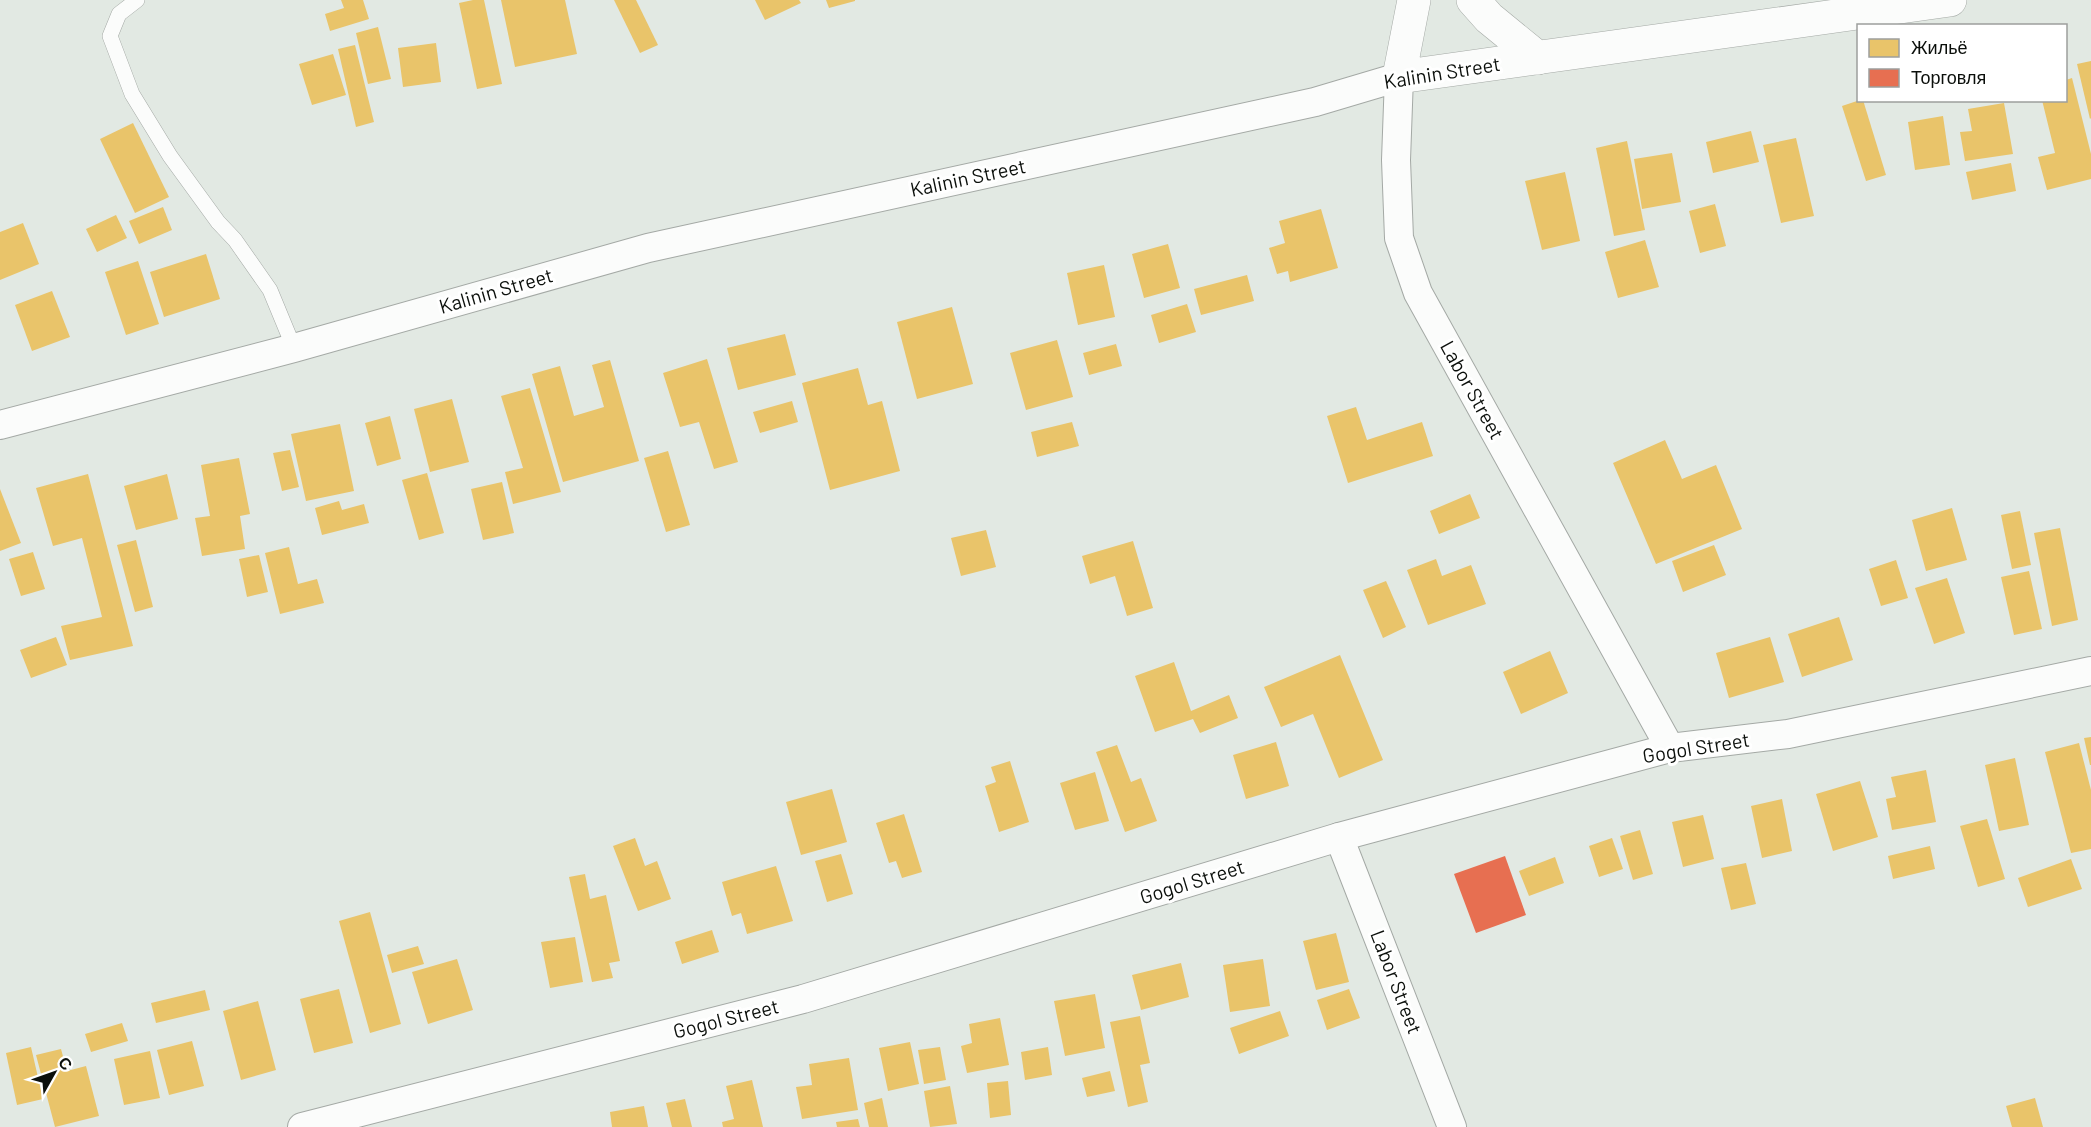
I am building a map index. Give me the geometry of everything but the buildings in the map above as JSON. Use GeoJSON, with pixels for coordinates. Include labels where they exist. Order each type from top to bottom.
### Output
{"type":"FeatureCollection","features":[{"type":"Feature","properties":{"kind":"street","name":"Labor Street"},"geometry":{"type":"LineString","coordinates":[[1414,0],[1399,77],[1396,160],[1399,238],[1418,293],[1670,748]]}},
{"type":"Feature","properties":{"kind":"street"},"geometry":{"type":"LineString","coordinates":[[1473,0],[1489,18],[1538,58]]}},
{"type":"Feature","properties":{"kind":"street","name":"Kalinin Street"},"geometry":{"type":"LineString","coordinates":[[0,425],[294,348],[648,248],[1315,102],[1399,77],[1950,0]]}},
{"type":"Feature","properties":{"kind":"street","name":"Gogol Street"},"geometry":{"type":"LineString","coordinates":[[302,1127],[804,999],[1339,837],[1670,748],[1788,734],[2091,671]]}},
{"type":"Feature","properties":{"kind":"street","name":"Labor Street"},"geometry":{"type":"LineString","coordinates":[[1339,837],[1452,1127]]}},
{"type":"Feature","properties":{"kind":"lane"},"geometry":{"type":"LineString","coordinates":[[137,0],[119,14],[110,36],[132,94],[170,156],[218,222],[235,240],[270,290],[294,348]]}}]}
